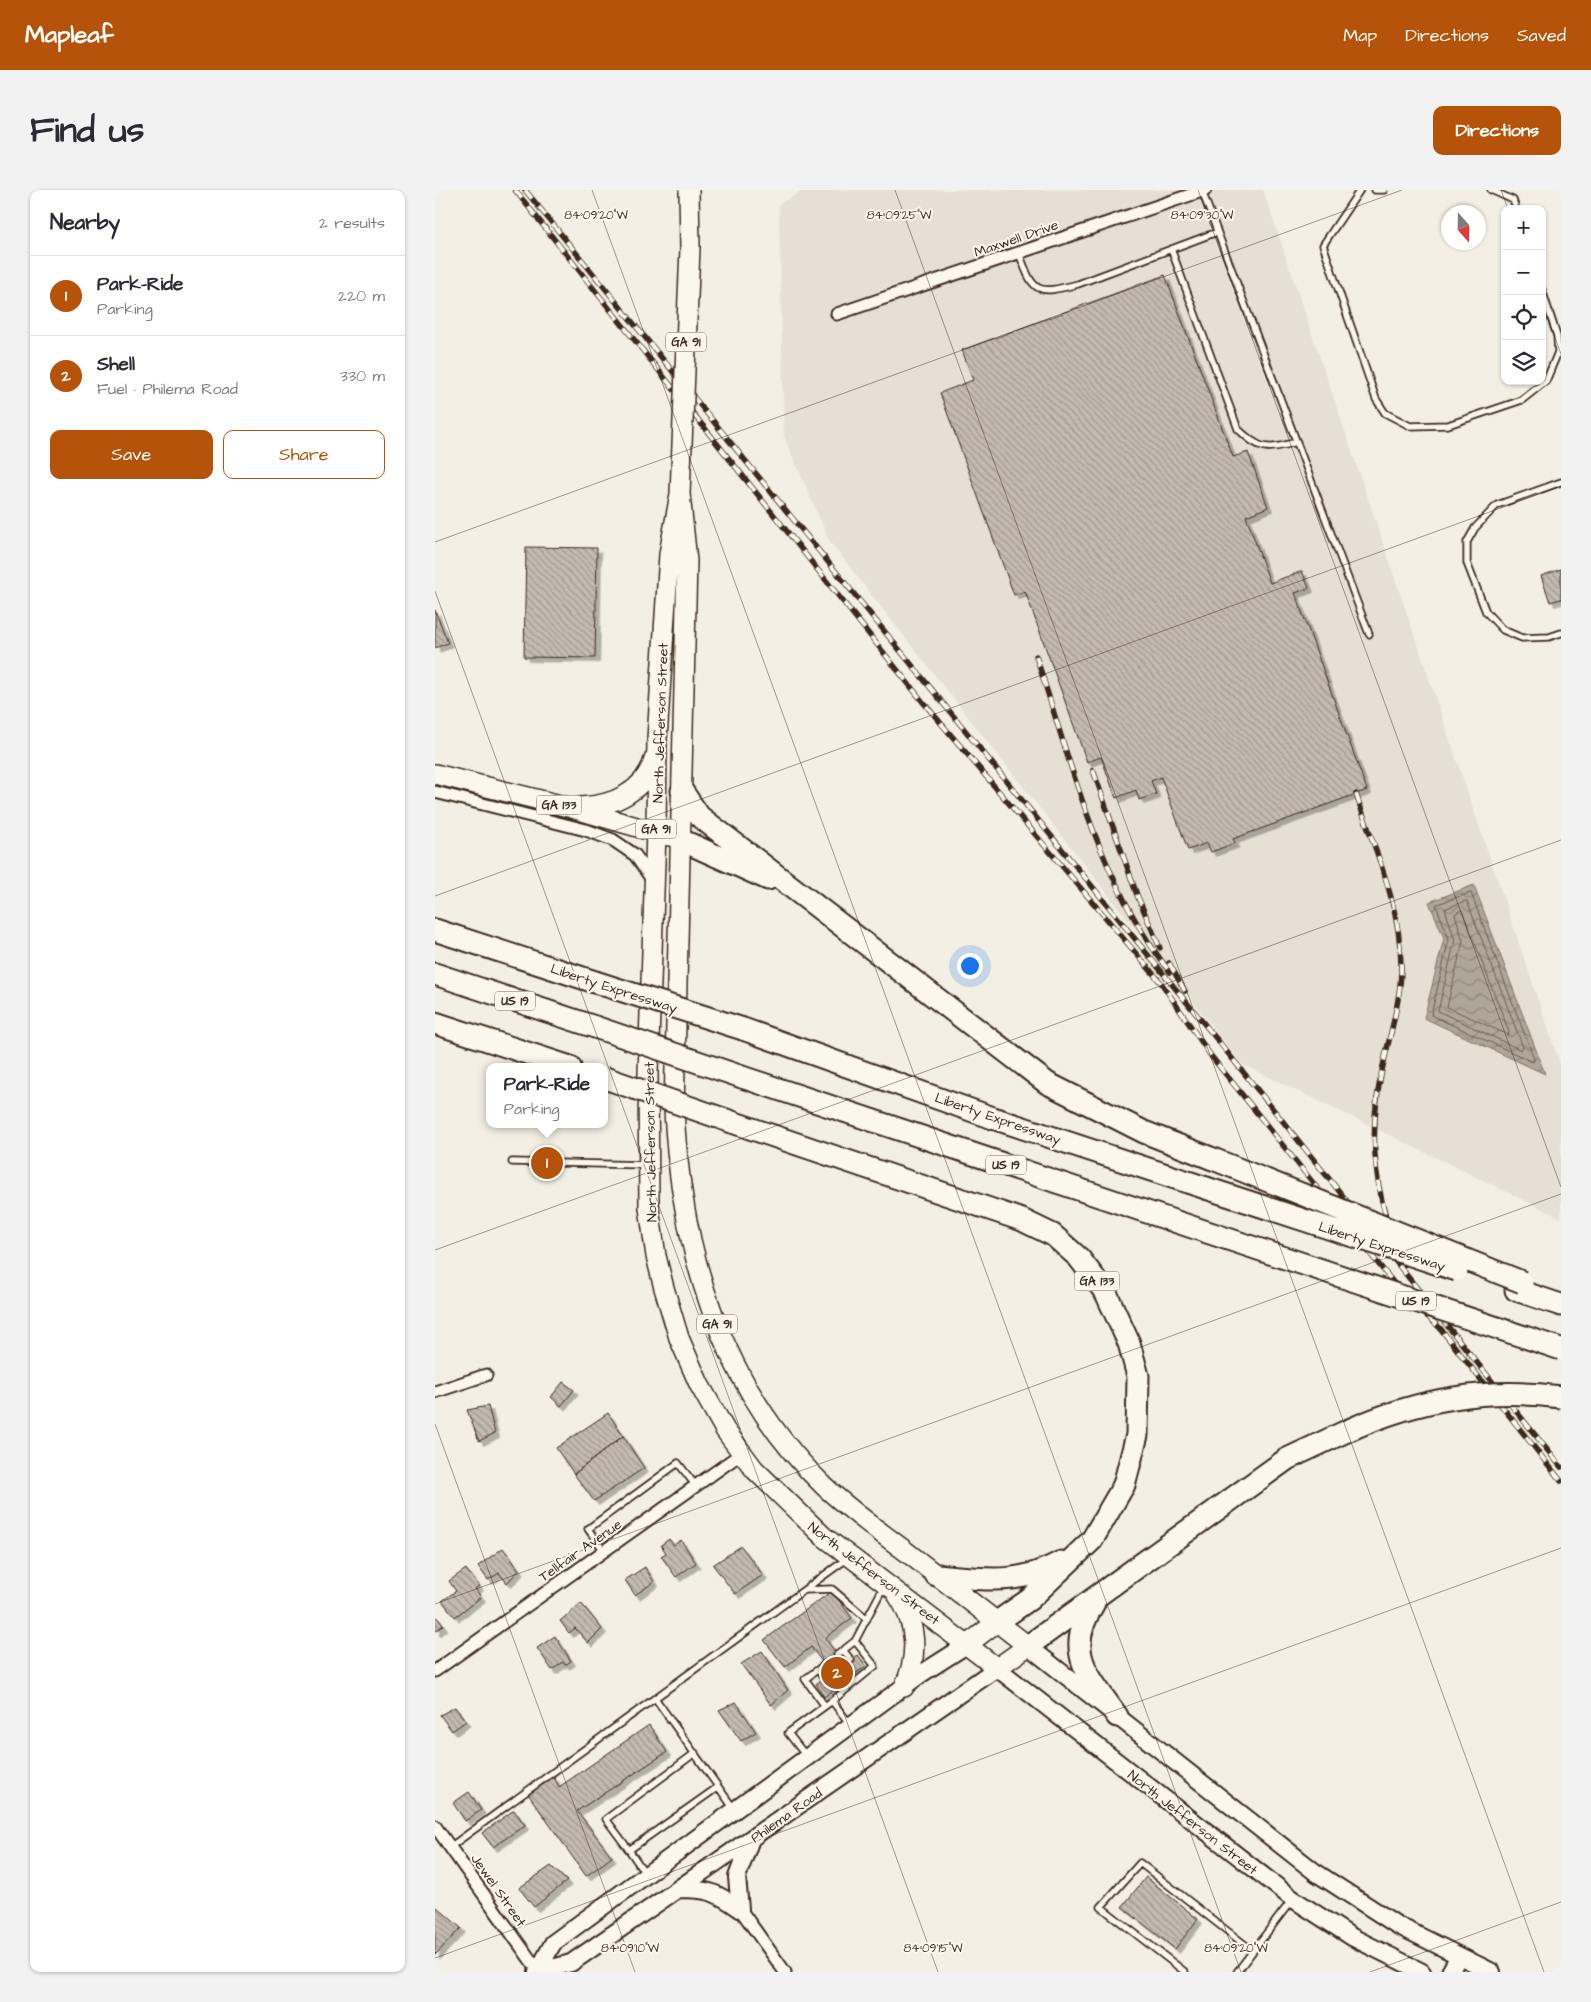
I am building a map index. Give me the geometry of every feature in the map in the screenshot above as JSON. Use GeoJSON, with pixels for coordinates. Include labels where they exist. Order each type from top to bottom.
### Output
{"type":"FeatureCollection","features":[{"type":"Feature","properties":{"kind":"highway"},"geometry":{"type":"LineString","coordinates":[[682,791],[699,816],[800,894],[849,929],[1047,1083],[1144,1132],[1519,1286],[1557,1304]]}},
{"type":"Feature","properties":{"kind":"highway"},"geometry":{"type":"LineString","coordinates":[[681,840],[800,894]]}},
{"type":"Feature","properties":{"kind":"highway","name":"Liberty Expressway"},"geometry":{"type":"LineString","coordinates":[[435,930],[743,1030],[993,1118],[1206,1188],[1519,1286]]}},
{"type":"Feature","properties":{"kind":"highway","name":"US 19"},"geometry":{"type":"LineString","coordinates":[[435,974],[1561,1349]]}},
{"type":"Feature","properties":{"kind":"highway"},"geometry":{"type":"LineString","coordinates":[[435,1023],[558,1063]]}},
{"type":"Feature","properties":{"kind":"highway","name":"GA 133"},"geometry":{"type":"LineString","coordinates":[[608,1079],[1021,1220],[1053,1235],[1079,1258],[1106,1293],[1129,1343],[1138,1376],[1137,1435],[1124,1484],[1093,1540],[1030,1599],[997,1622]]}},
{"type":"Feature","properties":{"kind":"highway"},"geometry":{"type":"LineString","coordinates":[[1028,1646],[1287,1460],[1349,1430],[1379,1417],[1424,1402],[1467,1396],[1525,1392],[1561,1397]]}},
{"type":"Feature","properties":{"kind":"highway"},"geometry":{"type":"LineString","coordinates":[[936,1575],[979,1580],[1023,1578],[1044,1572],[1079,1553]]}},
{"type":"Feature","properties":{"kind":"highway"},"geometry":{"type":"LineString","coordinates":[[1098,1597],[1082,1621],[1079,1635],[1080,1649],[1085,1671],[1117,1716]]}},
{"type":"Feature","properties":{"kind":"main road","name":"North Jefferson Street"},"geometry":{"type":"LineString","coordinates":[[689,190],[690,248],[680,494],[669,554],[657,739],[655,884],[648,1073],[649,1208],[656,1256],[679,1338],[711,1406],[741,1453],[783,1499],[823,1536],[968,1644],[1293,1899],[1352,1937],[1422,1972]]}},
{"type":"Feature","properties":{"kind":"main road","name":"North Jefferson Street"},"geometry":{"type":"LineString","coordinates":[[680,494],[687,561],[674,1110],[676,1165],[689,1234],[707,1298],[718,1328],[742,1379],[773,1427],[791,1449],[844,1503],[936,1575]]}},
{"type":"Feature","properties":{"kind":"main road"},"geometry":{"type":"LineString","coordinates":[[568,807],[606,804],[632,791],[650,770],[657,739]]}},
{"type":"Feature","properties":{"kind":"main road","name":"GA 133"},"geometry":{"type":"LineString","coordinates":[[435,774],[568,807],[681,840]]}},
{"type":"Feature","properties":{"kind":"main road","name":"GA 91"},"geometry":{"type":"LineString","coordinates":[[936,1575],[1028,1646]]}},
{"type":"Feature","properties":{"kind":"main road"},"geometry":{"type":"LineString","coordinates":[[888,1585],[904,1605],[914,1636],[913,1662],[904,1687]]}},
{"type":"Feature","properties":{"kind":"main road","name":"GA 133"},"geometry":{"type":"LineString","coordinates":[[968,1644],[997,1622]]}},
{"type":"Feature","properties":{"kind":"main road"},"geometry":{"type":"LineString","coordinates":[[539,1972],[553,1943],[904,1687],[968,1644]]}},
{"type":"Feature","properties":{"kind":"main road"},"geometry":{"type":"LineString","coordinates":[[1028,1646],[1315,1872],[1397,1925],[1492,1972]]}},
{"type":"Feature","properties":{"kind":"main road","name":"Philema Road"},"geometry":{"type":"LineString","coordinates":[[539,1972],[571,1963],[1028,1646]]}},
{"type":"Feature","properties":{"kind":"main road"},"geometry":{"type":"LineString","coordinates":[[740,1909],[737,1877],[751,1839]]}},
{"type":"Feature","properties":{"kind":"main road"},"geometry":{"type":"LineString","coordinates":[[679,1889],[699,1889],[717,1892],[740,1909]]}},
{"type":"Feature","properties":{"kind":"main road"},"geometry":{"type":"LineString","coordinates":[[1450,1972],[1459,1956]]}},
{"type":"Feature","properties":{"kind":"street","name":"Maxwell Drive"},"geometry":{"type":"LineString","coordinates":[[837,314],[1203,190]]}},
{"type":"Feature","properties":{"kind":"street"},"geometry":{"type":"LineString","coordinates":[[435,792],[586,830],[613,840],[635,855],[655,884]]}},
{"type":"Feature","properties":{"kind":"street"},"geometry":{"type":"LineString","coordinates":[[435,1392],[486,1375]]}},
{"type":"Feature","properties":{"kind":"street","name":"Tellfair Avenue"},"geometry":{"type":"LineString","coordinates":[[435,1672],[741,1453]]}},
{"type":"Feature","properties":{"kind":"street","name":"Jewel Street"},"geometry":{"type":"LineString","coordinates":[[435,1826],[539,1972]]}},
{"type":"Feature","properties":{"kind":"street"},"geometry":{"type":"LineString","coordinates":[[740,1909],[785,1972]]}},
{"type":"Feature","properties":{"kind":"lane"},"geometry":{"type":"LineString","coordinates":[[1203,190],[1217,232],[1369,634]]}},
{"type":"Feature","properties":{"kind":"lane"},"geometry":{"type":"LineString","coordinates":[[1360,190],[1323,245],[1377,399],[1385,412],[1409,426],[1448,425],[1522,400],[1546,381],[1558,352],[1557,336],[1544,295]]}},
{"type":"Feature","properties":{"kind":"lane"},"geometry":{"type":"LineString","coordinates":[[1375,190],[1385,190]]}},
{"type":"Feature","properties":{"kind":"lane"},"geometry":{"type":"LineString","coordinates":[[1491,190],[1513,200],[1515,205]]}},
{"type":"Feature","properties":{"kind":"lane"},"geometry":{"type":"LineString","coordinates":[[1019,253],[1030,283],[1039,289],[1054,290],[1078,284],[1217,232]]}},
{"type":"Feature","properties":{"kind":"lane"},"geometry":{"type":"LineString","coordinates":[[1171,249],[1238,429],[1252,442],[1272,449],[1297,442]]}},
{"type":"Feature","properties":{"kind":"lane"},"geometry":{"type":"LineString","coordinates":[[1561,482],[1497,505],[1475,528],[1467,542],[1467,563],[1486,612],[1503,630],[1522,638],[1549,637],[1561,633]]}},
{"type":"Feature","properties":{"kind":"lane"},"geometry":{"type":"LineString","coordinates":[[512,1162],[648,1165]]}},
{"type":"Feature","properties":{"kind":"lane"},"geometry":{"type":"LineString","coordinates":[[604,1551],[588,1529],[677,1463],[696,1486]]}},
{"type":"Feature","properties":{"kind":"lane"},"geometry":{"type":"LineString","coordinates":[[450,1847],[850,1557]]}},
{"type":"Feature","properties":{"kind":"lane"},"geometry":{"type":"LineString","coordinates":[[837,1655],[855,1641],[888,1585]]}},
{"type":"Feature","properties":{"kind":"lane"},"geometry":{"type":"LineString","coordinates":[[803,1590],[832,1589],[867,1618]]}},
{"type":"Feature","properties":{"kind":"lane"},"geometry":{"type":"LineString","coordinates":[[807,1757],[788,1733],[825,1706],[860,1674],[875,1666],[855,1641]]}},
{"type":"Feature","properties":{"kind":"lane"},"geometry":{"type":"LineString","coordinates":[[843,1650],[851,1660]]}},
{"type":"Feature","properties":{"kind":"lane"},"geometry":{"type":"LineString","coordinates":[[824,1665],[805,1679],[825,1706]]}},
{"type":"Feature","properties":{"kind":"lane"},"geometry":{"type":"LineString","coordinates":[[818,1670],[824,1678]]}},
{"type":"Feature","properties":{"kind":"lane"},"geometry":{"type":"LineString","coordinates":[[833,1690],[837,1696]]}},
{"type":"Feature","properties":{"kind":"lane"},"geometry":{"type":"LineString","coordinates":[[655,1698],[735,1810]]}},
{"type":"Feature","properties":{"kind":"lane"},"geometry":{"type":"LineString","coordinates":[[831,1701],[851,1726]]}},
{"type":"Feature","properties":{"kind":"lane"},"geometry":{"type":"LineString","coordinates":[[646,1875],[606,1819],[695,1753]]}},
{"type":"Feature","properties":{"kind":"lane"},"geometry":{"type":"LineString","coordinates":[[629,1850],[718,1786]]}},
{"type":"Feature","properties":{"kind":"lane"},"geometry":{"type":"LineString","coordinates":[[1185,1972],[1101,1907],[1140,1863],[1253,1950]]}},
{"type":"Feature","properties":{"kind":"lane"},"geometry":{"type":"LineString","coordinates":[[1237,1972],[1293,1899]]}},
{"type":"Feature","properties":{"kind":"shaded area"},"geometry":{"type":"Polygon","coordinates":[[[804,190],[1263,190],[1561,1067],[1561,1218],[1242,1064],[830,542],[784,436],[779,204],[804,190]]]}},
{"type":"Feature","properties":{"kind":"water"},"geometry":{"type":"Polygon","coordinates":[[[1474,885],[1545,1074],[1424,1018],[1444,938],[1429,902],[1474,885]]]}},
{"type":"Feature","properties":{"kind":"building"},"geometry":{"type":"Polygon","coordinates":[[[1165,275],[1233,457],[1248,452],[1268,507],[1246,516],[1270,583],[1302,571],[1309,588],[1295,593],[1367,790],[1233,839],[1235,843],[1211,852],[1207,843],[1188,850],[1161,777],[1151,781],[1156,794],[1139,800],[1136,790],[1116,798],[1101,757],[1087,762],[1025,591],[1014,595],[940,393],[973,380],[962,350],[1165,275]]]}},
{"type":"Feature","properties":{"kind":"building"},"geometry":{"type":"Polygon","coordinates":[[[526,547],[597,548],[595,658],[524,657],[526,547]]]}},
{"type":"Feature","properties":{"kind":"building"},"geometry":{"type":"Polygon","coordinates":[[[1561,569],[1561,599],[1550,602],[1541,576],[1561,569]]]}},
{"type":"Feature","properties":{"kind":"building"},"geometry":{"type":"Polygon","coordinates":[[[435,610],[448,643],[435,648],[435,610]]]}},
{"type":"Feature","properties":{"kind":"building"},"geometry":{"type":"Polygon","coordinates":[[[563,1382],[574,1390],[561,1406],[551,1397],[563,1382]]]}},
{"type":"Feature","properties":{"kind":"building"},"geometry":{"type":"Polygon","coordinates":[[[488,1406],[495,1433],[479,1441],[467,1410],[488,1406]]]}},
{"type":"Feature","properties":{"kind":"building"},"geometry":{"type":"Polygon","coordinates":[[[608,1413],[623,1436],[574,1474],[556,1448],[608,1413]]]}},
{"type":"Feature","properties":{"kind":"building"},"geometry":{"type":"Polygon","coordinates":[[[623,1436],[644,1468],[594,1501],[574,1474],[623,1436]]]}},
{"type":"Feature","properties":{"kind":"building"},"geometry":{"type":"Polygon","coordinates":[[[669,1539],[674,1545],[681,1540],[696,1563],[676,1577],[661,1556],[666,1553],[661,1545],[669,1539]]]}},
{"type":"Feature","properties":{"kind":"building"},"geometry":{"type":"Polygon","coordinates":[[[741,1546],[763,1575],[735,1594],[713,1565],[741,1546]]]}},
{"type":"Feature","properties":{"kind":"building"},"geometry":{"type":"Polygon","coordinates":[[[503,1548],[519,1570],[507,1583],[499,1573],[488,1580],[478,1566],[503,1548]]]}},
{"type":"Feature","properties":{"kind":"building"},"geometry":{"type":"Polygon","coordinates":[[[645,1567],[654,1582],[635,1595],[625,1580],[645,1567]]]}},
{"type":"Feature","properties":{"kind":"building"},"geometry":{"type":"Polygon","coordinates":[[[466,1569],[479,1586],[475,1589],[481,1597],[455,1617],[442,1601],[456,1591],[449,1581],[466,1569]]]}},
{"type":"Feature","properties":{"kind":"building"},"geometry":{"type":"Polygon","coordinates":[[[832,1591],[852,1618],[825,1638],[840,1659],[849,1661],[858,1655],[866,1666],[824,1697],[816,1684],[824,1678],[826,1667],[811,1647],[785,1667],[764,1640],[832,1591]]]}},
{"type":"Feature","properties":{"kind":"building"},"geometry":{"type":"Polygon","coordinates":[[[581,1603],[602,1629],[588,1643],[575,1628],[569,1633],[560,1621],[581,1603]]]}},
{"type":"Feature","properties":{"kind":"building"},"geometry":{"type":"Polygon","coordinates":[[[435,1615],[443,1625],[435,1632],[435,1615]]]}},
{"type":"Feature","properties":{"kind":"building"},"geometry":{"type":"Polygon","coordinates":[[[555,1636],[571,1661],[565,1665],[563,1662],[552,1670],[537,1648],[555,1636]]]}},
{"type":"Feature","properties":{"kind":"building"},"geometry":{"type":"Polygon","coordinates":[[[762,1651],[788,1690],[771,1705],[741,1664],[762,1651]]]}},
{"type":"Feature","properties":{"kind":"building"},"geometry":{"type":"Polygon","coordinates":[[[736,1702],[756,1732],[741,1741],[719,1710],[736,1702]]]}},
{"type":"Feature","properties":{"kind":"building"},"geometry":{"type":"Polygon","coordinates":[[[455,1707],[466,1721],[452,1731],[440,1715],[455,1707]]]}},
{"type":"Feature","properties":{"kind":"building"},"geometry":{"type":"Polygon","coordinates":[[[649,1725],[667,1752],[577,1811],[612,1857],[586,1876],[528,1794],[554,1777],[559,1787],[649,1725]]]}},
{"type":"Feature","properties":{"kind":"building"},"geometry":{"type":"Polygon","coordinates":[[[469,1792],[481,1810],[465,1821],[453,1803],[469,1792]]]}},
{"type":"Feature","properties":{"kind":"building"},"geometry":{"type":"Polygon","coordinates":[[[514,1810],[525,1825],[493,1847],[482,1833],[514,1810]]]}},
{"type":"Feature","properties":{"kind":"building"},"geometry":{"type":"Polygon","coordinates":[[[551,1866],[567,1881],[534,1907],[519,1888],[551,1866]]]}},
{"type":"Feature","properties":{"kind":"building"},"geometry":{"type":"Polygon","coordinates":[[[1146,1877],[1198,1919],[1175,1949],[1122,1907],[1146,1877]]]}},
{"type":"Feature","properties":{"kind":"building"},"geometry":{"type":"Polygon","coordinates":[[[437,1907],[461,1928],[435,1955],[435,1910],[437,1907]]]}},
{"type":"Feature","properties":{"kind":"railway"},"geometry":{"type":"LineString","coordinates":[[515,190],[923,702],[1162,984],[1211,1056],[1401,1292],[1440,1328],[1561,1481]]}},
{"type":"Feature","properties":{"kind":"railway"},"geometry":{"type":"LineString","coordinates":[[525,190],[1219,1042],[1561,1467]]}},
{"type":"Feature","properties":{"kind":"railway"},"geometry":{"type":"LineString","coordinates":[[1036,656],[1075,779],[1106,861],[1124,900],[1145,937],[1170,972]]}},
{"type":"Feature","properties":{"kind":"railway"},"geometry":{"type":"LineString","coordinates":[[1093,770],[1137,895],[1160,948]]}},
{"type":"Feature","properties":{"kind":"railway"},"geometry":{"type":"LineString","coordinates":[[1356,794],[1386,880],[1397,925],[1400,947],[1401,970],[1398,1001],[1378,1092],[1374,1137],[1375,1159],[1382,1202],[1395,1244],[1404,1265]]}},
{"type":"Feature","properties":{"kind":"railway"},"geometry":{"type":"LineString","coordinates":[[1169,963],[1185,991]]}},
{"type":"Feature","properties":{"kind":"place","name":"Park-Ride"},"geometry":{"type":"Point","coordinates":[547,1163]}},
{"type":"Feature","properties":{"kind":"place","name":"Shell"},"geometry":{"type":"Point","coordinates":[837,1673]}}]}
